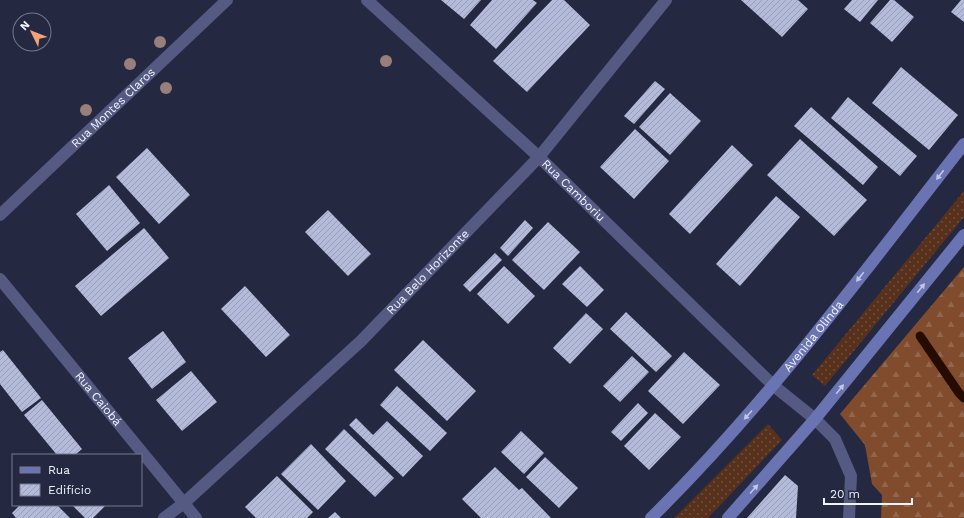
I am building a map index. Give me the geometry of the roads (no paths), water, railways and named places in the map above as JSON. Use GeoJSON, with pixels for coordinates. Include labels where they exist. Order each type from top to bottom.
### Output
{"type":"FeatureCollection","features":[{"type":"Feature","properties":{"kind":"street","name":"Rua Montes Claros"},"geometry":{"type":"LineString","coordinates":[[0,215],[227,0]]}},
{"type":"Feature","properties":{"kind":"street","name":"Rua Camboriu"},"geometry":{"type":"LineString","coordinates":[[367,0],[539,157],[774,386],[815,419],[835,439],[851,476],[849,518]]}},
{"type":"Feature","properties":{"kind":"street","name":"Rua Belo Horizonte"},"geometry":{"type":"LineString","coordinates":[[164,518],[184,503],[361,342],[539,157],[666,0]]}},
{"type":"Feature","properties":{"kind":"street","name":"Avenida Olinda"},"geometry":{"type":"LineString","coordinates":[[652,518],[774,386],[964,144]]}},
{"type":"Feature","properties":{"kind":"street"},"geometry":{"type":"LineString","coordinates":[[728,518],[815,419],[964,235]]}},
{"type":"Feature","properties":{"kind":"street","name":"Rua Caiobá"},"geometry":{"type":"LineString","coordinates":[[0,279],[196,518]]}},
{"type":"Feature","properties":{"kind":"waterway"},"geometry":{"type":"LineString","coordinates":[[920,336],[964,398]]}}]}
